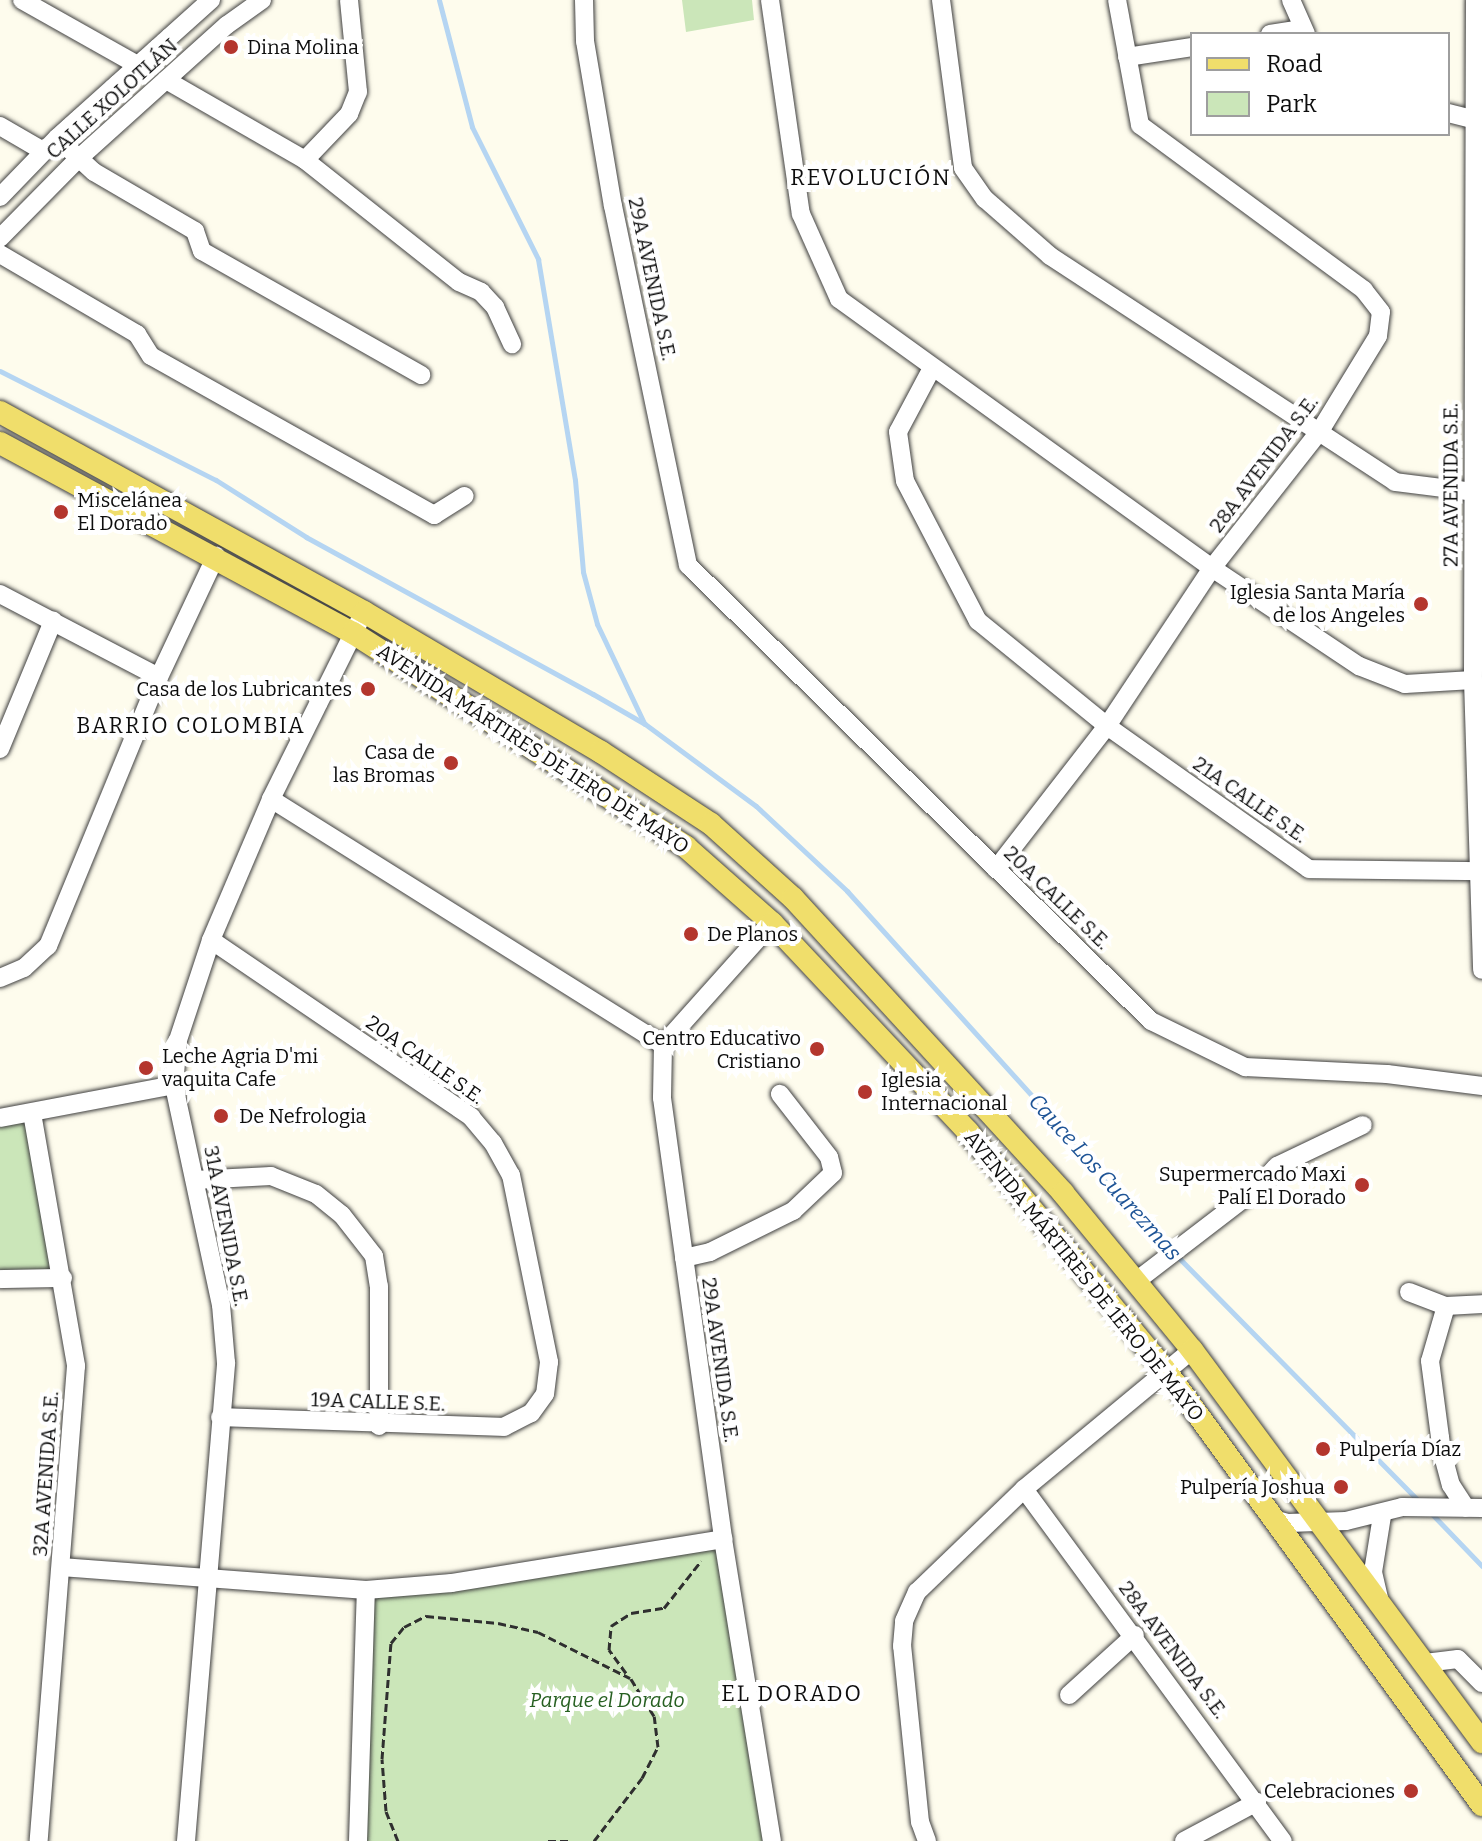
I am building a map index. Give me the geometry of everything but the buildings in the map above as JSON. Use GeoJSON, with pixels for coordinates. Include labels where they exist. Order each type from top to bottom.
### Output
{"type":"FeatureCollection","features":[{"type":"Feature","properties":{"kind":"main road","name":"AVENIDA MÁRTIRES DE 1ERO DE MAYO"},"geometry":{"type":"LineString","coordinates":[[0,412],[364,612],[601,752],[711,824],[793,898],[1143,1276],[1192,1350],[1482,1742]]}},
{"type":"Feature","properties":{"kind":"main road","name":"AVENIDA MÁRTIRES DE 1ERO DE MAYO"},"geometry":{"type":"LineString","coordinates":[[0,443],[216,556],[353,633],[686,847],[772,923],[1039,1214],[1166,1371],[1482,1805]]}},
{"type":"Feature","properties":{"kind":"main road"},"geometry":{"type":"LineString","coordinates":[[1039,1214],[1063,1193]]}},
{"type":"Feature","properties":{"kind":"street"},"geometry":{"type":"LineString","coordinates":[[22,0],[141,67]]}},
{"type":"Feature","properties":{"kind":"street","name":"CALLE XOLOTLÁN"},"geometry":{"type":"LineString","coordinates":[[0,197],[43,151],[141,67],[211,0]]}},
{"type":"Feature","properties":{"kind":"street"},"geometry":{"type":"LineString","coordinates":[[227,25],[239,0]]}},
{"type":"Feature","properties":{"kind":"street","name":"CALLE XOLOTLÁN"},"geometry":{"type":"LineString","coordinates":[[0,238],[78,159],[227,25],[262,0]]}},
{"type":"Feature","properties":{"kind":"street"},"geometry":{"type":"LineString","coordinates":[[305,160],[349,114],[358,92],[349,0]]}},
{"type":"Feature","properties":{"kind":"street","name":"29A AVENIDA S.E."},"geometry":{"type":"LineString","coordinates":[[584,0],[585,41],[613,206],[688,565]]}},
{"type":"Feature","properties":{"kind":"street"},"geometry":{"type":"LineString","coordinates":[[770,0],[808,228],[839,299],[1212,568],[1359,666],[1405,684],[1473,680]]}},
{"type":"Feature","properties":{"kind":"street"},"geometry":{"type":"LineString","coordinates":[[941,0],[963,168],[985,199],[1050,256],[1395,482],[1477,493]]}},
{"type":"Feature","properties":{"kind":"street","name":"28A AVENIDA S.E."},"geometry":{"type":"LineString","coordinates":[[996,869],[1107,726],[1212,568],[1320,431],[1378,336],[1381,312],[1364,290],[1140,125],[1117,0]]}},
{"type":"Feature","properties":{"kind":"street"},"geometry":{"type":"LineString","coordinates":[[1291,0],[1303,32]]}},
{"type":"Feature","properties":{"kind":"street","name":"27A AVENIDA S.E."},"geometry":{"type":"LineString","coordinates":[[1475,0],[1479,157],[1478,636],[1473,680],[1479,778],[1476,871],[1482,970]]}},
{"type":"Feature","properties":{"kind":"street"},"geometry":{"type":"LineString","coordinates":[[1127,57],[1190,47]]}},
{"type":"Feature","properties":{"kind":"street"},"geometry":{"type":"LineString","coordinates":[[166,80],[305,160],[435,264],[481,292],[495,307],[512,344]]}},
{"type":"Feature","properties":{"kind":"street"},"geometry":{"type":"LineString","coordinates":[[1450,114],[1476,120]]}},
{"type":"Feature","properties":{"kind":"street"},"geometry":{"type":"LineString","coordinates":[[0,126],[43,151]]}},
{"type":"Feature","properties":{"kind":"street"},"geometry":{"type":"LineString","coordinates":[[57,138],[78,159],[195,231],[202,251],[421,375]]}},
{"type":"Feature","properties":{"kind":"street"},"geometry":{"type":"LineString","coordinates":[[0,254],[137,334],[151,356],[434,515],[465,496]]}},
{"type":"Feature","properties":{"kind":"street","name":"21A CALLE S.E."},"geometry":{"type":"LineString","coordinates":[[932,368],[898,432],[905,481],[978,621],[1107,726],[1309,869],[1476,871]]}},
{"type":"Feature","properties":{"kind":"street"},"geometry":{"type":"LineString","coordinates":[[0,978],[24,968],[48,946],[159,677],[216,556]]}},
{"type":"Feature","properties":{"kind":"street","name":"20A CALLE S.E."},"geometry":{"type":"LineString","coordinates":[[688,565],[1151,1021],[1245,1067],[1387,1074],[1482,1086]]}},
{"type":"Feature","properties":{"kind":"street"},"geometry":{"type":"LineString","coordinates":[[0,594],[159,677]]}},
{"type":"Feature","properties":{"kind":"street","name":"31A AVENIDA S.E."},"geometry":{"type":"LineString","coordinates":[[186,1841],[226,1363],[221,1305],[174,1085],[178,1040],[211,940],[271,799],[364,612]]}},
{"type":"Feature","properties":{"kind":"street"},"geometry":{"type":"LineString","coordinates":[[0,749],[53,621]]}},
{"type":"Feature","properties":{"kind":"street"},"geometry":{"type":"LineString","coordinates":[[271,799],[663,1045],[772,923]]}},
{"type":"Feature","properties":{"kind":"street","name":"20A CALLE S.E."},"geometry":{"type":"LineString","coordinates":[[211,940],[471,1117],[493,1143],[511,1175],[549,1362],[545,1394],[531,1413]]}},
{"type":"Feature","properties":{"kind":"street","name":"29A AVENIDA S.E."},"geometry":{"type":"LineString","coordinates":[[663,1045],[662,1098],[723,1539],[772,1841]]}},
{"type":"Feature","properties":{"kind":"street"},"geometry":{"type":"LineString","coordinates":[[0,1118],[174,1085]]}},
{"type":"Feature","properties":{"kind":"street"},"geometry":{"type":"LineString","coordinates":[[684,1258],[710,1252],[793,1211],[833,1173],[829,1157],[780,1094]]}},
{"type":"Feature","properties":{"kind":"street","name":"32A AVENIDA S.E."},"geometry":{"type":"LineString","coordinates":[[32,1113],[76,1366],[39,1841]]}},
{"type":"Feature","properties":{"kind":"street"},"geometry":{"type":"LineString","coordinates":[[1143,1276],[1255,1190],[1277,1166],[1363,1125]]}},
{"type":"Feature","properties":{"kind":"street"},"geometry":{"type":"LineString","coordinates":[[195,1180],[271,1176],[316,1194],[342,1215],[374,1256],[379,1286],[379,1426]]}},
{"type":"Feature","properties":{"kind":"street"},"geometry":{"type":"LineString","coordinates":[[0,1279],[63,1278]]}},
{"type":"Feature","properties":{"kind":"street"},"geometry":{"type":"LineString","coordinates":[[1409,1292],[1446,1306],[1482,1304]]}},
{"type":"Feature","properties":{"kind":"street"},"geometry":{"type":"LineString","coordinates":[[1446,1306],[1430,1361],[1442,1452],[1451,1485],[1467,1508]]}},
{"type":"Feature","properties":{"kind":"street"},"geometry":{"type":"LineString","coordinates":[[927,1841],[920,1822],[902,1646],[904,1621],[917,1592],[1024,1489],[1192,1350]]}},
{"type":"Feature","properties":{"kind":"street","name":"19A CALLE S.E."},"geometry":{"type":"LineString","coordinates":[[220,1417],[379,1426],[504,1427],[531,1413]]}},
{"type":"Feature","properties":{"kind":"street","name":"28A AVENIDA S.E."},"geometry":{"type":"LineString","coordinates":[[1024,1489],[1135,1635],[1283,1841]]}},
{"type":"Feature","properties":{"kind":"street"},"geometry":{"type":"LineString","coordinates":[[1273,1519],[1320,1522],[1382,1516],[1408,1507],[1467,1508]]}},
{"type":"Feature","properties":{"kind":"street"},"geometry":{"type":"LineString","coordinates":[[1380,1601],[1373,1572],[1382,1516]]}},
{"type":"Feature","properties":{"kind":"street"},"geometry":{"type":"LineString","coordinates":[[61,1567],[366,1590],[452,1583],[723,1539]]}},
{"type":"Feature","properties":{"kind":"street"},"geometry":{"type":"LineString","coordinates":[[358,1841],[366,1590]]}},
{"type":"Feature","properties":{"kind":"street"},"geometry":{"type":"LineString","coordinates":[[1069,1695],[1135,1635]]}},
{"type":"Feature","properties":{"kind":"street"},"geometry":{"type":"LineString","coordinates":[[1425,1663],[1458,1659],[1482,1683]]}},
{"type":"Feature","properties":{"kind":"street"},"geometry":{"type":"LineString","coordinates":[[1184,1841],[1257,1802]]}},
{"type":"Feature","properties":{"kind":"path"},"geometry":{"type":"LineString","coordinates":[[594,1841],[642,1778],[658,1747],[654,1716],[609,1650],[611,1626],[631,1613],[664,1608],[723,1539]]}},
{"type":"Feature","properties":{"kind":"path"},"geometry":{"type":"LineString","coordinates":[[398,1841],[386,1811],[382,1759],[391,1643],[404,1627],[426,1616],[498,1623],[538,1632],[630,1678]]}},
{"type":"Feature","properties":{"kind":"path"},"geometry":{"type":"LineString","coordinates":[[548,1841],[571,1841]]}},
{"type":"Feature","properties":{"kind":"green space"},"geometry":{"type":"Polygon","coordinates":[[[682,0],[752,0],[754,20],[686,32],[682,0]]]}},
{"type":"Feature","properties":{"kind":"green space"},"geometry":{"type":"Polygon","coordinates":[[[32,1113],[63,1278],[0,1279],[0,1118],[32,1113]]]}},
{"type":"Feature","properties":{"kind":"green space","name":"Parque el Dorado"},"geometry":{"type":"Polygon","coordinates":[[[723,1539],[772,1841],[358,1841],[366,1590],[723,1539]]]}},
{"type":"Feature","properties":{"kind":"waterway"},"geometry":{"type":"LineString","coordinates":[[439,0],[472,127],[538,259],[575,480],[583,572],[597,624],[644,723]]}},
{"type":"Feature","properties":{"kind":"waterway","name":"Cauce Los Cuarezmas"},"geometry":{"type":"LineString","coordinates":[[0,371],[216,480],[306,537],[593,694],[645,724],[756,806],[847,891],[1170,1249]]}},
{"type":"Feature","properties":{"kind":"waterway","name":"Cauce Los Cuarezmas"},"geometry":{"type":"LineString","coordinates":[[1177,1256],[1420,1502]]}},
{"type":"Feature","properties":{"kind":"waterway","name":"Cauce Los Cuarezmas"},"geometry":{"type":"LineString","coordinates":[[1430,1512],[1482,1566]]}},
{"type":"Feature","properties":{"kind":"place","name":"Dina Molina"},"geometry":{"type":"Point","coordinates":[231,47]}},
{"type":"Feature","properties":{"kind":"place","name":"Miscelánea El Dorado"},"geometry":{"type":"Point","coordinates":[61,512]}},
{"type":"Feature","properties":{"kind":"place","name":"Iglesia Santa María de los Angeles"},"geometry":{"type":"Point","coordinates":[1421,604]}},
{"type":"Feature","properties":{"kind":"place","name":"Casa de los Lubricantes"},"geometry":{"type":"Point","coordinates":[368,689]}},
{"type":"Feature","properties":{"kind":"place","name":"Casa de las Bromas"},"geometry":{"type":"Point","coordinates":[451,763]}},
{"type":"Feature","properties":{"kind":"place","name":"De Planos"},"geometry":{"type":"Point","coordinates":[691,934]}},
{"type":"Feature","properties":{"kind":"place","name":"Centro Educativo Cristiano"},"geometry":{"type":"Point","coordinates":[817,1049]}},
{"type":"Feature","properties":{"kind":"place","name":"Leche Agria D'mi vaquita Cafe"},"geometry":{"type":"Point","coordinates":[146,1068]}},
{"type":"Feature","properties":{"kind":"place","name":"Iglesia Internacional"},"geometry":{"type":"Point","coordinates":[865,1092]}},
{"type":"Feature","properties":{"kind":"place","name":"De Nefrologia"},"geometry":{"type":"Point","coordinates":[221,1116]}},
{"type":"Feature","properties":{"kind":"place","name":"Supermercado Maxi Palí El Dorado"},"geometry":{"type":"Point","coordinates":[1362,1185]}},
{"type":"Feature","properties":{"kind":"place","name":"Pulpería Díaz"},"geometry":{"type":"Point","coordinates":[1323,1449]}},
{"type":"Feature","properties":{"kind":"place","name":"Pulpería Joshua"},"geometry":{"type":"Point","coordinates":[1341,1487]}},
{"type":"Feature","properties":{"kind":"place","name":"Celebraciones"},"geometry":{"type":"Point","coordinates":[1411,1791]}},
{"type":"Feature","properties":{"kind":"district","name":"REVOLUCIÓN"},"geometry":{"type":"Point","coordinates":[871,178]}},
{"type":"Feature","properties":{"kind":"district","name":"BARRIO COLOMBIA"},"geometry":{"type":"Point","coordinates":[191,726]}},
{"type":"Feature","properties":{"kind":"district","name":"EL DORADO"},"geometry":{"type":"Point","coordinates":[792,1694]}}]}
